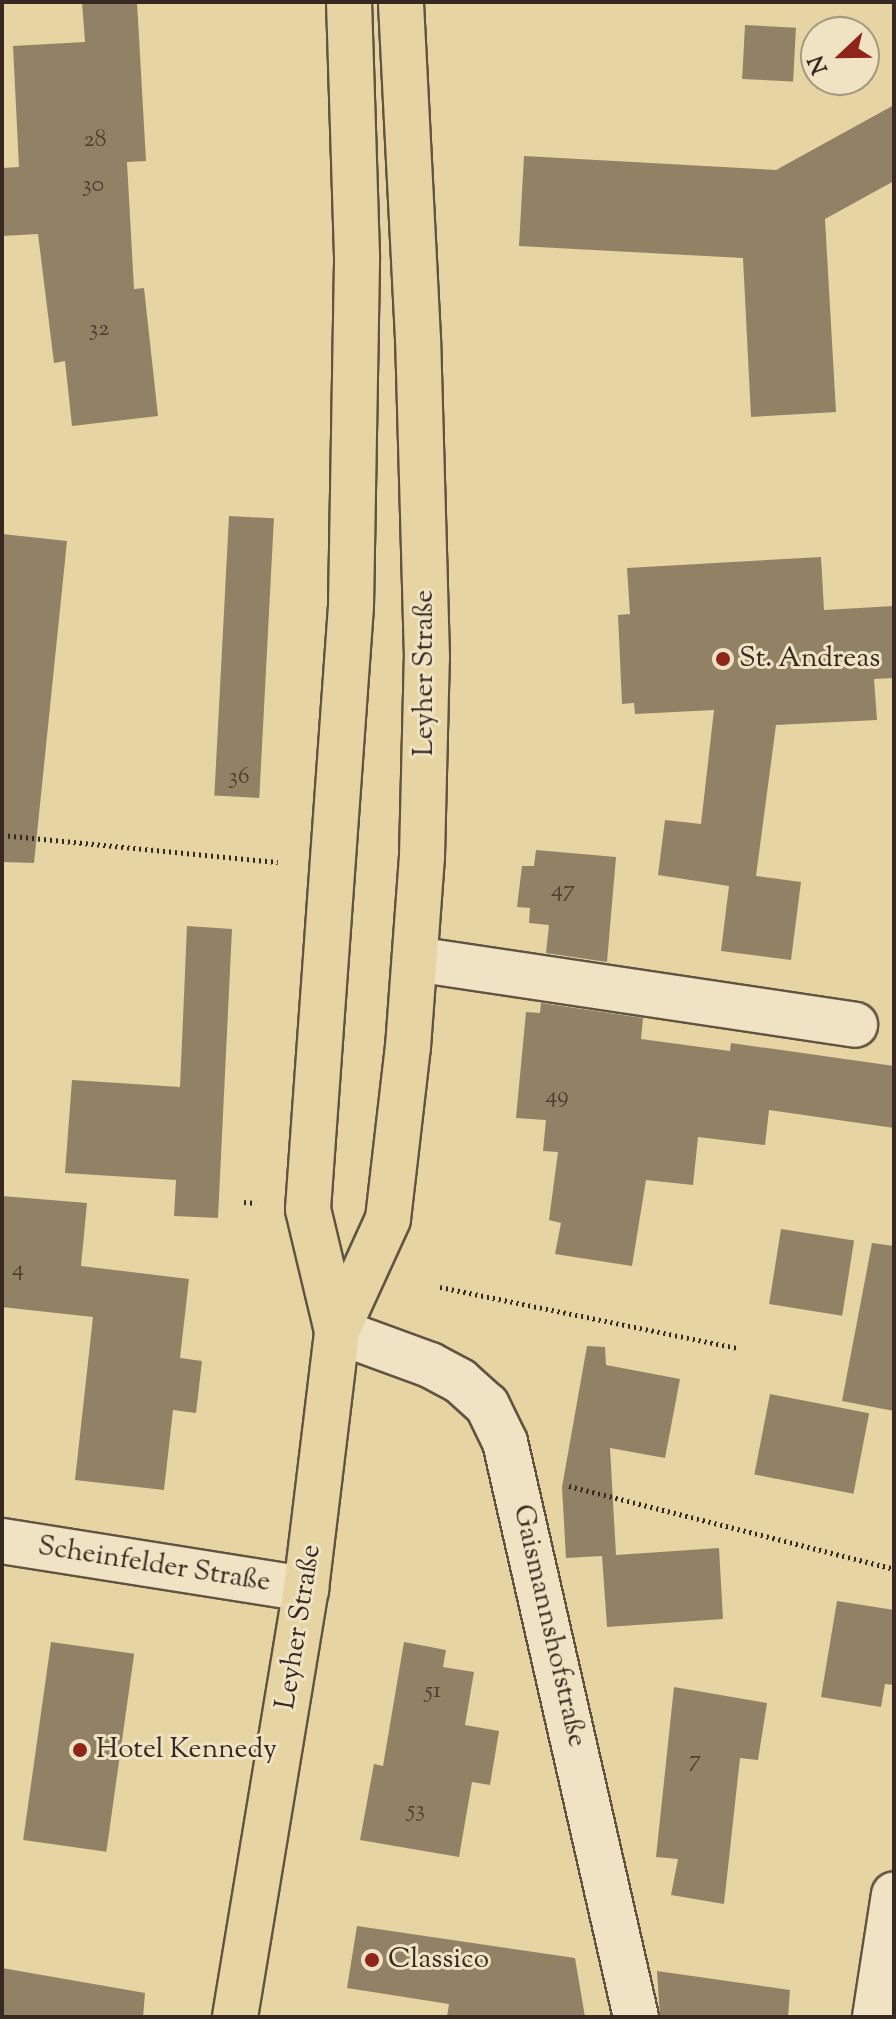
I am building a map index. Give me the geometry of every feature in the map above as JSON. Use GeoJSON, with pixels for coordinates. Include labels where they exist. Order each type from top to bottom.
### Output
{"type":"FeatureCollection","features":[{"type":"Feature","properties":{"kind":"main road","name":"Leyher Straße"},"geometry":{"type":"LineString","coordinates":[[337,1331],[308,1209],[351,606],[357,300],[349,2]]}},
{"type":"Feature","properties":{"kind":"main road","name":"Leyher Straße"},"geometry":{"type":"LineString","coordinates":[[235,2017],[306,1589],[337,1331],[388,1219],[415,959],[426,760],[426,598],[401,2]]}},
{"type":"Feature","properties":{"kind":"street"},"geometry":{"type":"LineString","coordinates":[[415,959],[855,1025]]}},
{"type":"Feature","properties":{"kind":"street","name":"Gaismannshofstraße"},"geometry":{"type":"LineString","coordinates":[[337,1331],[430,1365],[473,1392],[487,1405],[514,1473],[636,2017]]}},
{"type":"Feature","properties":{"kind":"street","name":"Scheinfelder Straße"},"geometry":{"type":"LineString","coordinates":[[2,1541],[306,1589]]}},
{"type":"Feature","properties":{"kind":"street"},"geometry":{"type":"LineString","coordinates":[[875,2017],[894,1894]]}},
{"type":"Feature","properties":{"kind":"path"},"geometry":{"type":"LineString","coordinates":[[2,835],[278,862]]}},
{"type":"Feature","properties":{"kind":"path"},"geometry":{"type":"LineString","coordinates":[[440,1287],[738,1348]]}},
{"type":"Feature","properties":{"kind":"path"},"geometry":{"type":"LineString","coordinates":[[514,1473],[894,1569]]}},
{"type":"Feature","properties":{"kind":"building"},"geometry":{"type":"Polygon","coordinates":[[[82,2],[137,2],[146,161],[127,162],[134,289],[144,288],[158,416],[72,426],[65,361],[54,363],[38,234],[2,236],[2,168],[19,167],[13,46],[85,42],[82,2]]]}},
{"type":"Feature","properties":{"kind":"building"},"geometry":{"type":"Polygon","coordinates":[[[745,25],[796,28],[793,82],[742,79],[745,25]]]}},
{"type":"Feature","properties":{"kind":"building"},"geometry":{"type":"Polygon","coordinates":[[[894,105],[894,181],[825,219],[836,412],[751,417],[743,258],[519,246],[524,156],[776,170],[894,105]]]}},
{"type":"Feature","properties":{"kind":"building"},"geometry":{"type":"Polygon","coordinates":[[[229,516],[274,518],[259,798],[214,796],[229,516]]]}},
{"type":"Feature","properties":{"kind":"building"},"geometry":{"type":"Polygon","coordinates":[[[2,534],[67,541],[34,863],[2,862],[2,534]]]}},
{"type":"Feature","properties":{"kind":"building"},"geometry":{"type":"Polygon","coordinates":[[[821,557],[824,610],[894,606],[894,678],[874,679],[877,720],[776,725],[756,876],[801,882],[791,960],[721,951],[729,886],[658,875],[665,820],[701,824],[714,710],[635,714],[634,703],[622,704],[618,615],[630,614],[627,568],[821,557]]]}},
{"type":"Feature","properties":{"kind":"building"},"geometry":{"type":"Polygon","coordinates":[[[536,850],[616,857],[607,962],[546,953],[549,925],[529,923],[530,908],[517,907],[522,866],[534,866],[536,850]]]}},
{"type":"Feature","properties":{"kind":"building"},"geometry":{"type":"Polygon","coordinates":[[[187,926],[232,929],[218,1218],[174,1216],[176,1180],[65,1173],[72,1080],[180,1087],[187,926]]]}},
{"type":"Feature","properties":{"kind":"building"},"geometry":{"type":"Polygon","coordinates":[[[541,1003],[643,1018],[641,1039],[730,1051],[731,1043],[894,1066],[894,1128],[769,1110],[765,1145],[698,1137],[693,1185],[646,1180],[632,1266],[555,1254],[561,1223],[549,1220],[558,1152],[543,1151],[546,1120],[516,1118],[526,1012],[540,1013],[541,1003]]]}},
{"type":"Feature","properties":{"kind":"building"},"geometry":{"type":"Polygon","coordinates":[[[2,1196],[87,1203],[81,1266],[189,1279],[180,1358],[202,1361],[196,1413],[173,1410],[164,1490],[75,1480],[93,1317],[2,1307],[2,1196]]]}},
{"type":"Feature","properties":{"kind":"building"},"geometry":{"type":"Polygon","coordinates":[[[781,1229],[854,1241],[842,1316],[769,1304],[781,1229]]]}},
{"type":"Feature","properties":{"kind":"building"},"geometry":{"type":"Polygon","coordinates":[[[872,1243],[894,1246],[894,1411],[842,1401],[872,1243]]]}},
{"type":"Feature","properties":{"kind":"building"},"geometry":{"type":"Polygon","coordinates":[[[587,1346],[605,1347],[606,1365],[680,1379],[665,1458],[610,1448],[616,1555],[719,1548],[723,1619],[607,1627],[602,1556],[566,1558],[562,1487],[587,1346]]]}},
{"type":"Feature","properties":{"kind":"building"},"geometry":{"type":"Polygon","coordinates":[[[770,1394],[869,1413],[853,1494],[754,1474],[770,1394]]]}},
{"type":"Feature","properties":{"kind":"building"},"geometry":{"type":"Polygon","coordinates":[[[837,1601],[894,1610],[894,1685],[885,1684],[881,1707],[821,1697],[837,1601]]]}},
{"type":"Feature","properties":{"kind":"building"},"geometry":{"type":"Polygon","coordinates":[[[51,1642],[134,1654],[106,1852],[23,1840],[51,1642]]]}},
{"type":"Feature","properties":{"kind":"building"},"geometry":{"type":"Polygon","coordinates":[[[404,1642],[446,1650],[443,1667],[474,1672],[465,1725],[499,1731],[490,1785],[472,1782],[459,1857],[360,1840],[374,1764],[383,1766],[404,1642]]]}},
{"type":"Feature","properties":{"kind":"building"},"geometry":{"type":"Polygon","coordinates":[[[674,1687],[767,1703],[758,1760],[740,1758],[724,1904],[671,1895],[678,1859],[656,1857],[674,1687]]]}},
{"type":"Feature","properties":{"kind":"building"},"geometry":{"type":"Polygon","coordinates":[[[357,1926],[575,1958],[585,2017],[447,2017],[449,2004],[347,1988],[357,1926]]]}},
{"type":"Feature","properties":{"kind":"building"},"geometry":{"type":"Polygon","coordinates":[[[2,1968],[145,1993],[143,2017],[2,2017],[2,1968]]]}},
{"type":"Feature","properties":{"kind":"building"},"geometry":{"type":"Polygon","coordinates":[[[657,1971],[790,1990],[788,2017],[660,2017],[657,1971]]]}},
{"type":"Feature","properties":{"kind":"place","name":"St. Andreas"},"geometry":{"type":"Point","coordinates":[723,659]}},
{"type":"Feature","properties":{"kind":"place","name":"Hotel Kennedy"},"geometry":{"type":"Point","coordinates":[80,1750]}},
{"type":"Feature","properties":{"kind":"place","name":"Classico"},"geometry":{"type":"Point","coordinates":[372,1960]}}]}
